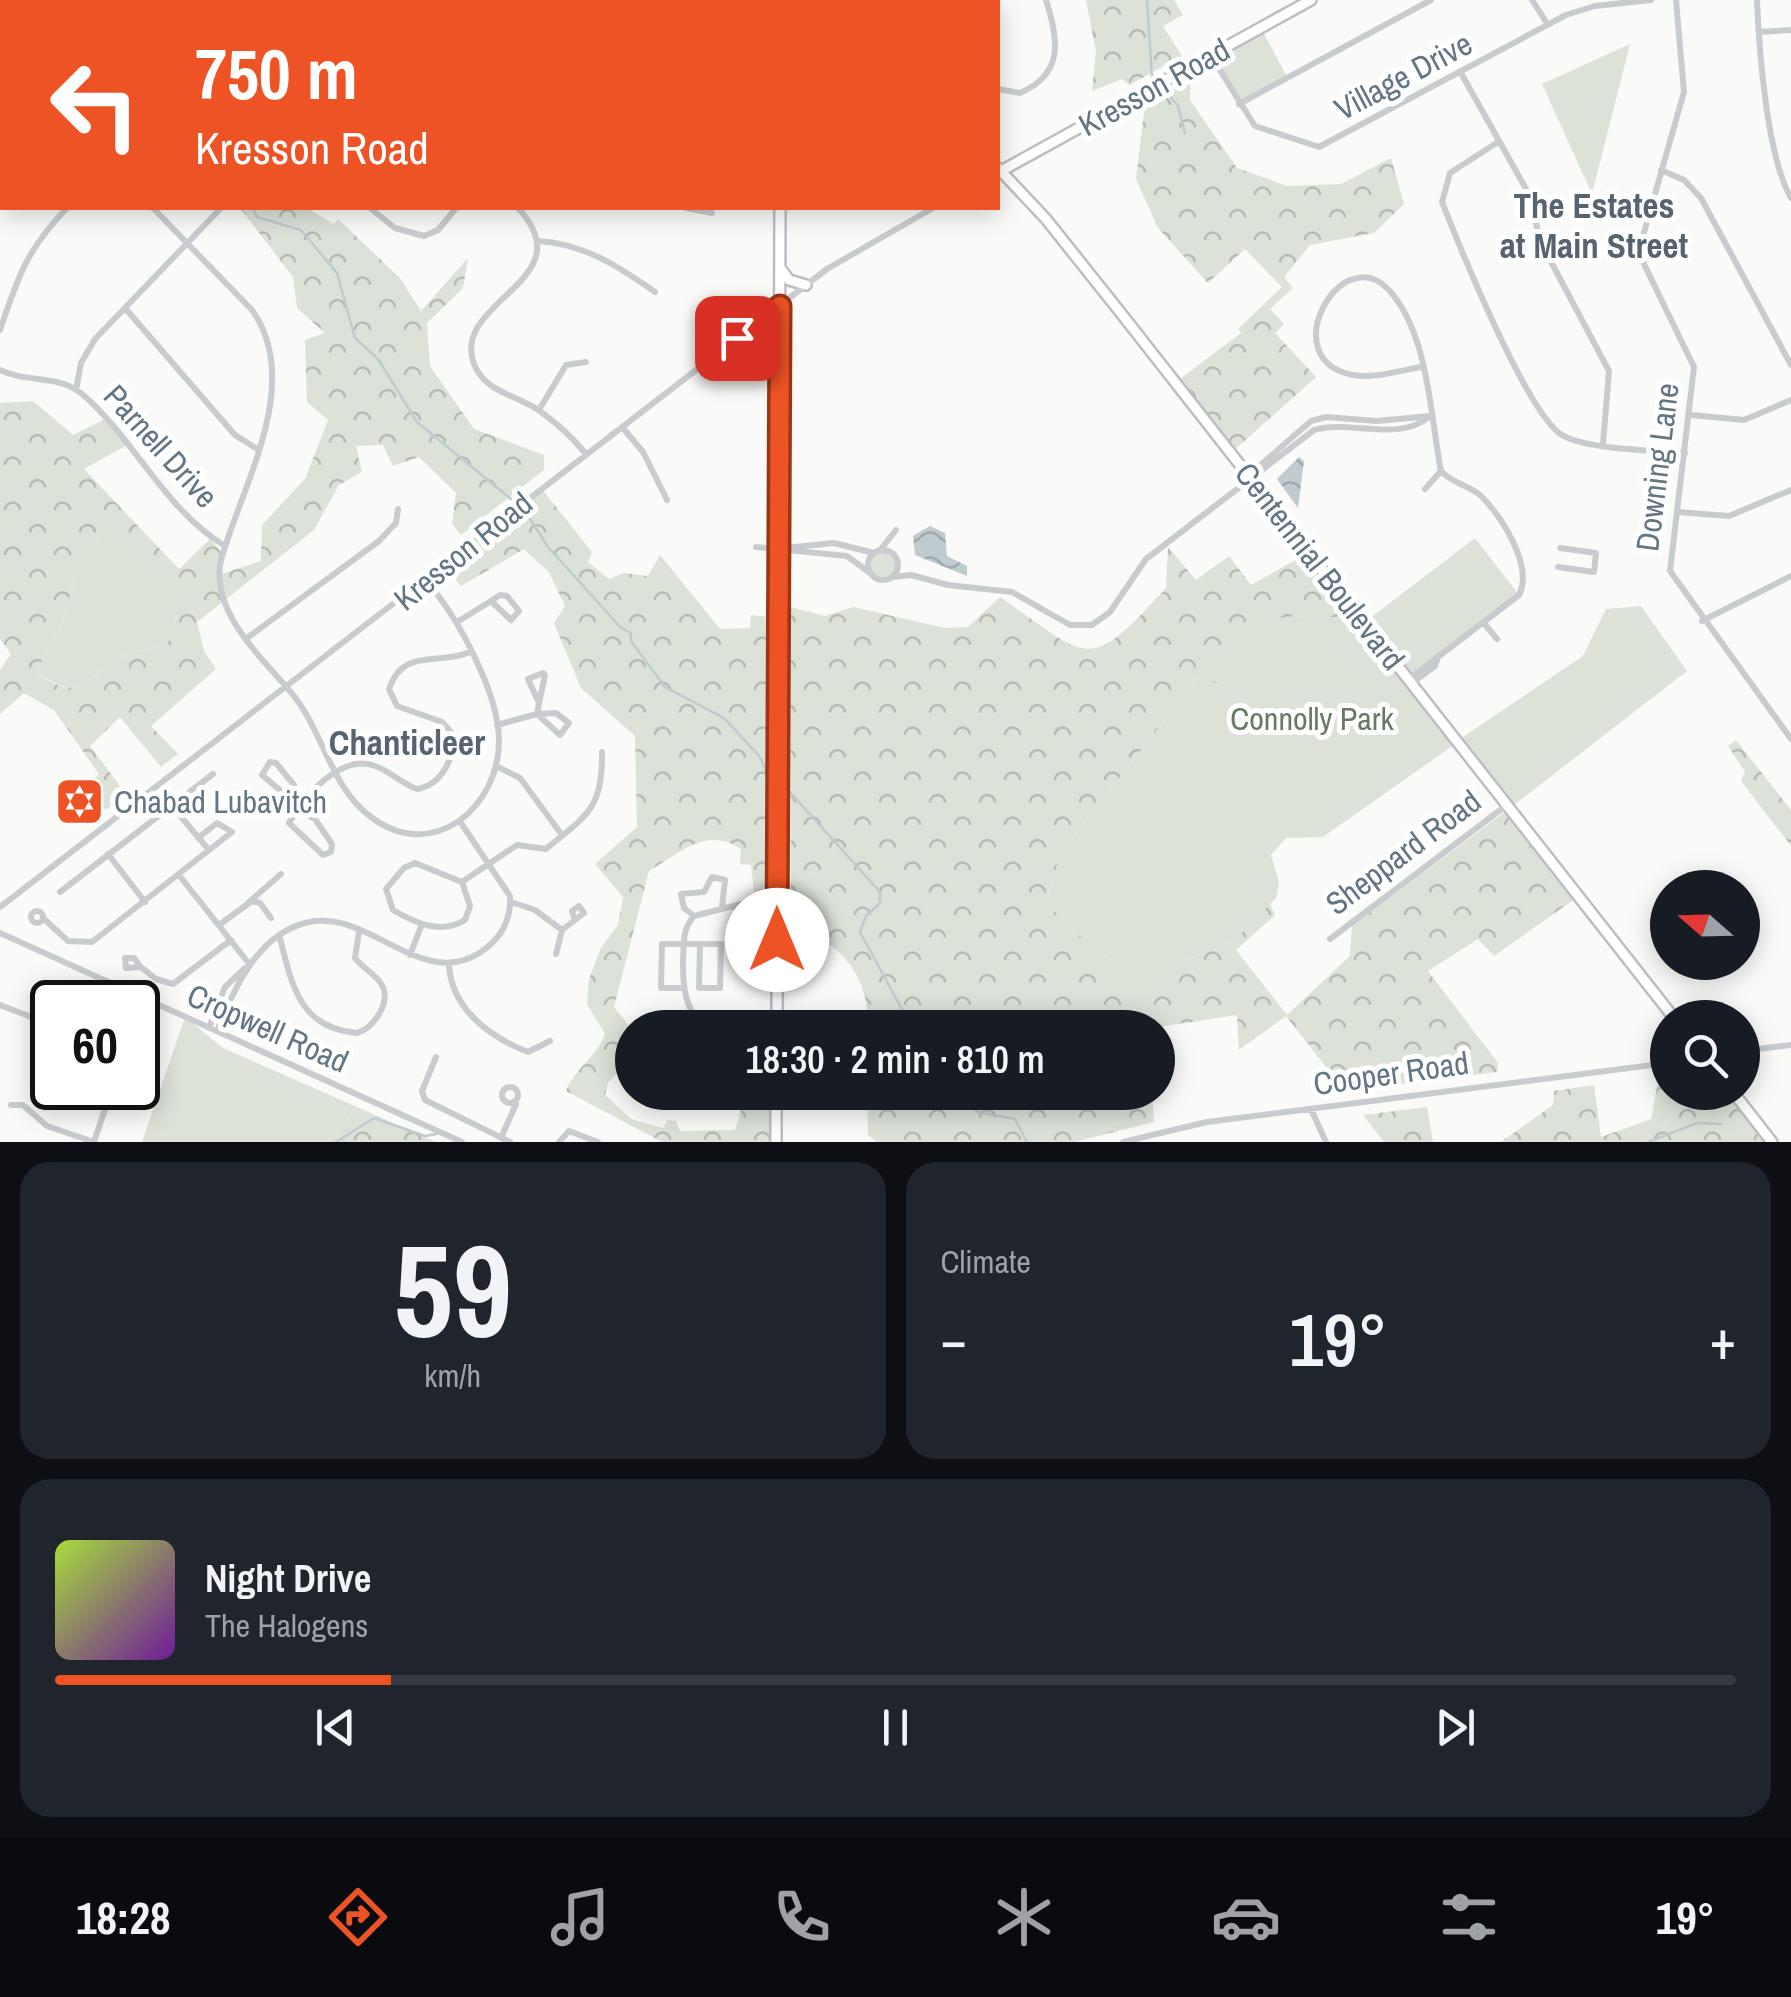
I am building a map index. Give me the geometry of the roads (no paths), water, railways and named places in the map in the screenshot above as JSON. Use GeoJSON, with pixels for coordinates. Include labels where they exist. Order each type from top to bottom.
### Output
{"type":"FeatureCollection","features":[{"type":"Feature","properties":{"kind":"main road","name":"Kresson Road"},"geometry":{"type":"LineString","coordinates":[[1000,169],[1311,0]]}},
{"type":"Feature","properties":{"kind":"main road","name":"Centennial Boulevard"},"geometry":{"type":"LineString","coordinates":[[1000,171],[1046,219],[1660,1000]]}},
{"type":"Feature","properties":{"kind":"main road"},"geometry":{"type":"LineString","coordinates":[[776,1010],[780,210]]}},
{"type":"Feature","properties":{"kind":"main road"},"geometry":{"type":"LineString","coordinates":[[780,268],[788,280],[806,285]]}},
{"type":"Feature","properties":{"kind":"main road"},"geometry":{"type":"LineString","coordinates":[[776,1110],[776,1142]]}},
{"type":"Feature","properties":{"kind":"main road"},"geometry":{"type":"LineString","coordinates":[[1747,1110],[1772,1142]]}},
{"type":"Feature","properties":{"kind":"street"},"geometry":{"type":"LineString","coordinates":[[1000,89],[1020,93],[1050,72],[1056,46],[1046,0]]}},
{"type":"Feature","properties":{"kind":"street"},"geometry":{"type":"LineString","coordinates":[[1239,104],[1431,0]]}},
{"type":"Feature","properties":{"kind":"street"},"geometry":{"type":"LineString","coordinates":[[1532,0],[1548,25]]}},
{"type":"Feature","properties":{"kind":"street","name":"Village Drive"},"geometry":{"type":"LineString","coordinates":[[1210,56],[1239,104],[1261,130],[1320,147],[1594,2],[1651,0]]}},
{"type":"Feature","properties":{"kind":"street","name":"Downing Lane"},"geometry":{"type":"LineString","coordinates":[[1676,0],[1684,92],[1642,232],[1642,254],[1692,357],[1690,414],[1672,576],[1791,739]]}},
{"type":"Feature","properties":{"kind":"street"},"geometry":{"type":"LineString","coordinates":[[1757,0],[1780,174],[1791,198]]}},
{"type":"Feature","properties":{"kind":"street"},"geometry":{"type":"LineString","coordinates":[[1759,32],[1791,30]]}},
{"type":"Feature","properties":{"kind":"street"},"geometry":{"type":"LineString","coordinates":[[1461,74],[1530,196],[1546,254],[1609,371],[1604,444]]}},
{"type":"Feature","properties":{"kind":"street"},"geometry":{"type":"LineString","coordinates":[[1498,142],[1450,173],[1442,202],[1459,233],[1474,286],[1551,426],[1570,439],[1685,454]]}},
{"type":"Feature","properties":{"kind":"street"},"geometry":{"type":"LineString","coordinates":[[1661,170],[1684,180],[1701,198],[1791,365]]}},
{"type":"Feature","properties":{"kind":"street"},"geometry":{"type":"LineString","coordinates":[[0,330],[13,284],[28,254],[65,210]]}},
{"type":"Feature","properties":{"kind":"street"},"geometry":{"type":"LineString","coordinates":[[155,210],[252,310],[269,344],[272,395],[224,546],[219,591],[247,638],[318,731],[336,774],[356,803],[389,828],[425,835],[461,823],[478,803],[496,766],[497,725],[458,622],[426,581]]}},
{"type":"Feature","properties":{"kind":"street"},"geometry":{"type":"LineString","coordinates":[[76,390],[81,363],[95,340],[218,210]]}},
{"type":"Feature","properties":{"kind":"street"},"geometry":{"type":"LineString","coordinates":[[372,210],[395,228],[424,236],[438,230],[454,210]]}},
{"type":"Feature","properties":{"kind":"street"},"geometry":{"type":"LineString","coordinates":[[519,210],[538,241],[530,270],[484,319],[472,350],[476,369],[488,384],[539,410],[586,454]]}},
{"type":"Feature","properties":{"kind":"street"},"geometry":{"type":"LineString","coordinates":[[696,210],[712,213]]}},
{"type":"Feature","properties":{"kind":"street","name":"Kresson Road"},"geometry":{"type":"LineString","coordinates":[[0,907],[288,689],[806,285],[844,257],[929,210]]}},
{"type":"Feature","properties":{"kind":"street"},"geometry":{"type":"LineString","coordinates":[[538,241],[566,242],[589,251],[655,292]]}},
{"type":"Feature","properties":{"kind":"street"},"geometry":{"type":"LineString","coordinates":[[1410,681],[1435,666],[1439,656],[1523,586],[1514,542],[1480,495],[1441,471],[1422,367],[1410,326],[1389,290],[1377,280],[1354,280],[1322,303],[1318,316],[1320,350],[1337,369],[1362,376],[1422,367]]}},
{"type":"Feature","properties":{"kind":"street"},"geometry":{"type":"LineString","coordinates":[[126,308],[235,435],[257,448]]}},
{"type":"Feature","properties":{"kind":"street"},"geometry":{"type":"LineString","coordinates":[[539,410],[566,365],[586,362]]}},
{"type":"Feature","properties":{"kind":"street","name":"Parnell Drive"},"geometry":{"type":"LineString","coordinates":[[0,370],[50,379],[76,390],[198,527],[224,546]]}},
{"type":"Feature","properties":{"kind":"street"},"geometry":{"type":"LineString","coordinates":[[1690,414],[1744,420],[1791,400]]}},
{"type":"Feature","properties":{"kind":"street"},"geometry":{"type":"LineString","coordinates":[[756,547],[848,556],[880,580],[917,576],[948,585],[1012,592],[1070,625],[1092,625],[1110,612],[1146,559],[1249,476],[1314,430],[1326,426],[1379,430],[1425,422],[1430,416]]}},
{"type":"Feature","properties":{"kind":"street"},"geometry":{"type":"LineString","coordinates":[[622,427],[644,452],[667,500]]}},
{"type":"Feature","properties":{"kind":"street"},"geometry":{"type":"LineString","coordinates":[[1425,489],[1441,471]]}},
{"type":"Feature","properties":{"kind":"street"},"geometry":{"type":"LineString","coordinates":[[1677,512],[1728,516],[1791,490]]}},
{"type":"Feature","properties":{"kind":"street"},"geometry":{"type":"LineString","coordinates":[[247,638],[379,541],[396,523],[398,509]]}},
{"type":"Feature","properties":{"kind":"street"},"geometry":{"type":"LineString","coordinates":[[870,573],[868,561],[896,530]]}},
{"type":"Feature","properties":{"kind":"street"},"geometry":{"type":"LineString","coordinates":[[779,549],[834,543],[892,553],[917,576]]}},
{"type":"Feature","properties":{"kind":"street"},"geometry":{"type":"LineString","coordinates":[[1558,568],[1594,572],[1596,552],[1560,548]]}},
{"type":"Feature","properties":{"kind":"street"},"geometry":{"type":"LineString","coordinates":[[892,577],[897,561]]}},
{"type":"Feature","properties":{"kind":"street"},"geometry":{"type":"LineString","coordinates":[[1702,621],[1791,576]]}},
{"type":"Feature","properties":{"kind":"street"},"geometry":{"type":"LineString","coordinates":[[458,622],[491,601]]}},
{"type":"Feature","properties":{"kind":"street"},"geometry":{"type":"LineString","coordinates":[[1483,622],[1498,639]]}},
{"type":"Feature","properties":{"kind":"street"},"geometry":{"type":"LineString","coordinates":[[296,809],[314,820],[332,844],[331,852],[317,853],[289,823],[296,809],[305,795],[336,774],[362,763],[374,765],[417,790],[431,784],[450,759],[452,732],[442,722],[397,706],[388,689],[395,674],[414,659],[453,658],[470,652]]}},
{"type":"Feature","properties":{"kind":"street"},"geometry":{"type":"LineString","coordinates":[[536,714],[539,702]]}},
{"type":"Feature","properties":{"kind":"street"},"geometry":{"type":"LineString","coordinates":[[497,725],[536,714],[556,713],[569,723],[560,734],[536,714]]}},
{"type":"Feature","properties":{"kind":"street"},"geometry":{"type":"LineString","coordinates":[[462,882],[517,845],[546,849],[595,807],[603,784],[602,752]]}},
{"type":"Feature","properties":{"kind":"street"},"geometry":{"type":"LineString","coordinates":[[294,791],[290,798],[283,797],[262,770],[270,762],[276,763],[294,791],[305,795]]}},
{"type":"Feature","properties":{"kind":"street"},"geometry":{"type":"LineString","coordinates":[[496,766],[520,778],[562,835]]}},
{"type":"Feature","properties":{"kind":"street"},"geometry":{"type":"LineString","coordinates":[[60,892],[214,774]]}},
{"type":"Feature","properties":{"kind":"street"},"geometry":{"type":"LineString","coordinates":[[171,805],[209,850]]}},
{"type":"Feature","properties":{"kind":"street","name":"Sheppard Road"},"geometry":{"type":"LineString","coordinates":[[1330,940],[1507,805]]}},
{"type":"Feature","properties":{"kind":"street"},"geometry":{"type":"LineString","coordinates":[[43,918],[60,936],[83,944],[145,902],[232,832],[217,822],[198,838]]}},
{"type":"Feature","properties":{"kind":"street"},"geometry":{"type":"LineString","coordinates":[[213,1030],[248,966],[297,926],[318,921],[359,932],[410,955],[450,964],[490,945],[505,925],[510,902],[506,886],[461,823]]}},
{"type":"Feature","properties":{"kind":"street"},"geometry":{"type":"LineString","coordinates":[[108,854],[145,902]]}},
{"type":"Feature","properties":{"kind":"street"},"geometry":{"type":"LineString","coordinates":[[420,864],[462,882],[470,906],[465,920],[441,928],[393,910],[388,902],[386,890],[404,868],[420,864]]}},
{"type":"Feature","properties":{"kind":"street"},"geometry":{"type":"LineString","coordinates":[[180,874],[248,966]]}},
{"type":"Feature","properties":{"kind":"street"},"geometry":{"type":"LineString","coordinates":[[219,925],[281,874]]}},
{"type":"Feature","properties":{"kind":"street"},"geometry":{"type":"LineString","coordinates":[[694,916],[681,901],[681,894],[704,892],[712,877],[724,880],[722,907]]}},
{"type":"Feature","properties":{"kind":"street"},"geometry":{"type":"LineString","coordinates":[[248,902],[260,903],[271,918]]}},
{"type":"Feature","properties":{"kind":"street"},"geometry":{"type":"LineString","coordinates":[[510,902],[536,910],[562,930]]}},
{"type":"Feature","properties":{"kind":"street"},"geometry":{"type":"LineString","coordinates":[[689,1010],[683,988],[684,944],[686,928],[694,916],[722,907],[777,906]]}},
{"type":"Feature","properties":{"kind":"street"},"geometry":{"type":"LineString","coordinates":[[556,954],[562,930],[574,917]]}},
{"type":"Feature","properties":{"kind":"street"},"geometry":{"type":"LineString","coordinates":[[410,955],[422,924]]}},
{"type":"Feature","properties":{"kind":"street"},"geometry":{"type":"LineString","coordinates":[[280,938],[295,997],[306,1013],[338,1029],[357,1032],[375,1020],[384,993],[381,984],[354,958],[359,932]]}},
{"type":"Feature","properties":{"kind":"street","name":"Cropwell Road"},"geometry":{"type":"LineString","coordinates":[[0,934],[102,980]]}},
{"type":"Feature","properties":{"kind":"street"},"geometry":{"type":"LineString","coordinates":[[142,967],[156,980],[174,984],[231,940]]}},
{"type":"Feature","properties":{"kind":"street"},"geometry":{"type":"LineString","coordinates":[[683,988],[661,988],[662,944],[700,944],[721,944],[720,988],[699,988],[700,944]]}},
{"type":"Feature","properties":{"kind":"street"},"geometry":{"type":"LineString","coordinates":[[450,964],[454,984],[485,1033],[528,1052],[550,1040]]}},
{"type":"Feature","properties":{"kind":"street"},"geometry":{"type":"LineString","coordinates":[[0,1005],[30,1017]]}},
{"type":"Feature","properties":{"kind":"street","name":"Cropwell Road"},"geometry":{"type":"LineString","coordinates":[[160,1006],[462,1142]]}},
{"type":"Feature","properties":{"kind":"street"},"geometry":{"type":"LineString","coordinates":[[1760,1049],[1791,1046]]}},
{"type":"Feature","properties":{"kind":"street"},"geometry":{"type":"LineString","coordinates":[[436,1056],[422,1092],[424,1100],[510,1142]]}},
{"type":"Feature","properties":{"kind":"street","name":"Cooper Road"},"geometry":{"type":"LineString","coordinates":[[1123,1142],[1178,1127],[1650,1065]]}},
{"type":"Feature","properties":{"kind":"street"},"geometry":{"type":"LineString","coordinates":[[11,1104],[23,1105],[47,1126],[94,1142],[105,1110]]}},
{"type":"Feature","properties":{"kind":"street"},"geometry":{"type":"LineString","coordinates":[[502,1138],[516,1104]]}},
{"type":"Feature","properties":{"kind":"street"},"geometry":{"type":"LineString","coordinates":[[1310,1109],[1326,1142]]}},
{"type":"Feature","properties":{"kind":"street"},"geometry":{"type":"LineString","coordinates":[[559,1142],[569,1130],[598,1142]]}},
{"type":"Feature","properties":{"kind":"water"},"geometry":{"type":"Polygon","coordinates":[[[1299,457],[1304,461],[1298,508],[1277,479],[1299,457]]]}},
{"type":"Feature","properties":{"kind":"water"},"geometry":{"type":"Polygon","coordinates":[[[930,526],[945,533],[947,556],[967,566],[967,576],[915,555],[913,536],[930,526]]]}},
{"type":"Feature","properties":{"kind":"waterway"},"geometry":{"type":"LineString","coordinates":[[1147,0],[1152,77]]}},
{"type":"Feature","properties":{"kind":"waterway"},"geometry":{"type":"LineString","coordinates":[[1164,89],[1178,106],[1185,133]]}},
{"type":"Feature","properties":{"kind":"waterway"},"geometry":{"type":"LineString","coordinates":[[254,210],[257,217],[301,230],[337,273],[355,338],[378,359],[417,422],[516,503]]}},
{"type":"Feature","properties":{"kind":"waterway"},"geometry":{"type":"LineString","coordinates":[[524,509],[548,547],[621,628],[631,633],[631,641],[665,687],[724,718],[760,757],[770,779]]}},
{"type":"Feature","properties":{"kind":"waterway"},"geometry":{"type":"LineString","coordinates":[[788,790],[880,892],[880,903],[866,916],[860,932],[902,1010]]}},
{"type":"Feature","properties":{"kind":"waterway"},"geometry":{"type":"LineString","coordinates":[[975,1110],[1015,1119],[1027,1142]]}},
{"type":"Feature","properties":{"kind":"waterway"},"geometry":{"type":"LineString","coordinates":[[336,1142],[374,1118],[425,1136],[436,1134]]}},
{"type":"Feature","properties":{"kind":"waterway"},"geometry":{"type":"LineString","coordinates":[[1648,1142],[1697,1123],[1721,1124]]}},
{"type":"Feature","properties":{"kind":"place","name":"Chabad Lubavitch"},"geometry":{"type":"Point","coordinates":[79,801]}},
{"type":"Feature","properties":{"kind":"district","name":"The Estates at Main Street"},"geometry":{"type":"Point","coordinates":[1594,225]}},
{"type":"Feature","properties":{"kind":"district","name":"Chanticleer"},"geometry":{"type":"Point","coordinates":[407,742]}},
{"type":"Feature","properties":{"kind":"park label","name":"Connolly Park"},"geometry":{"type":"Point","coordinates":[1312,718]}}]}
